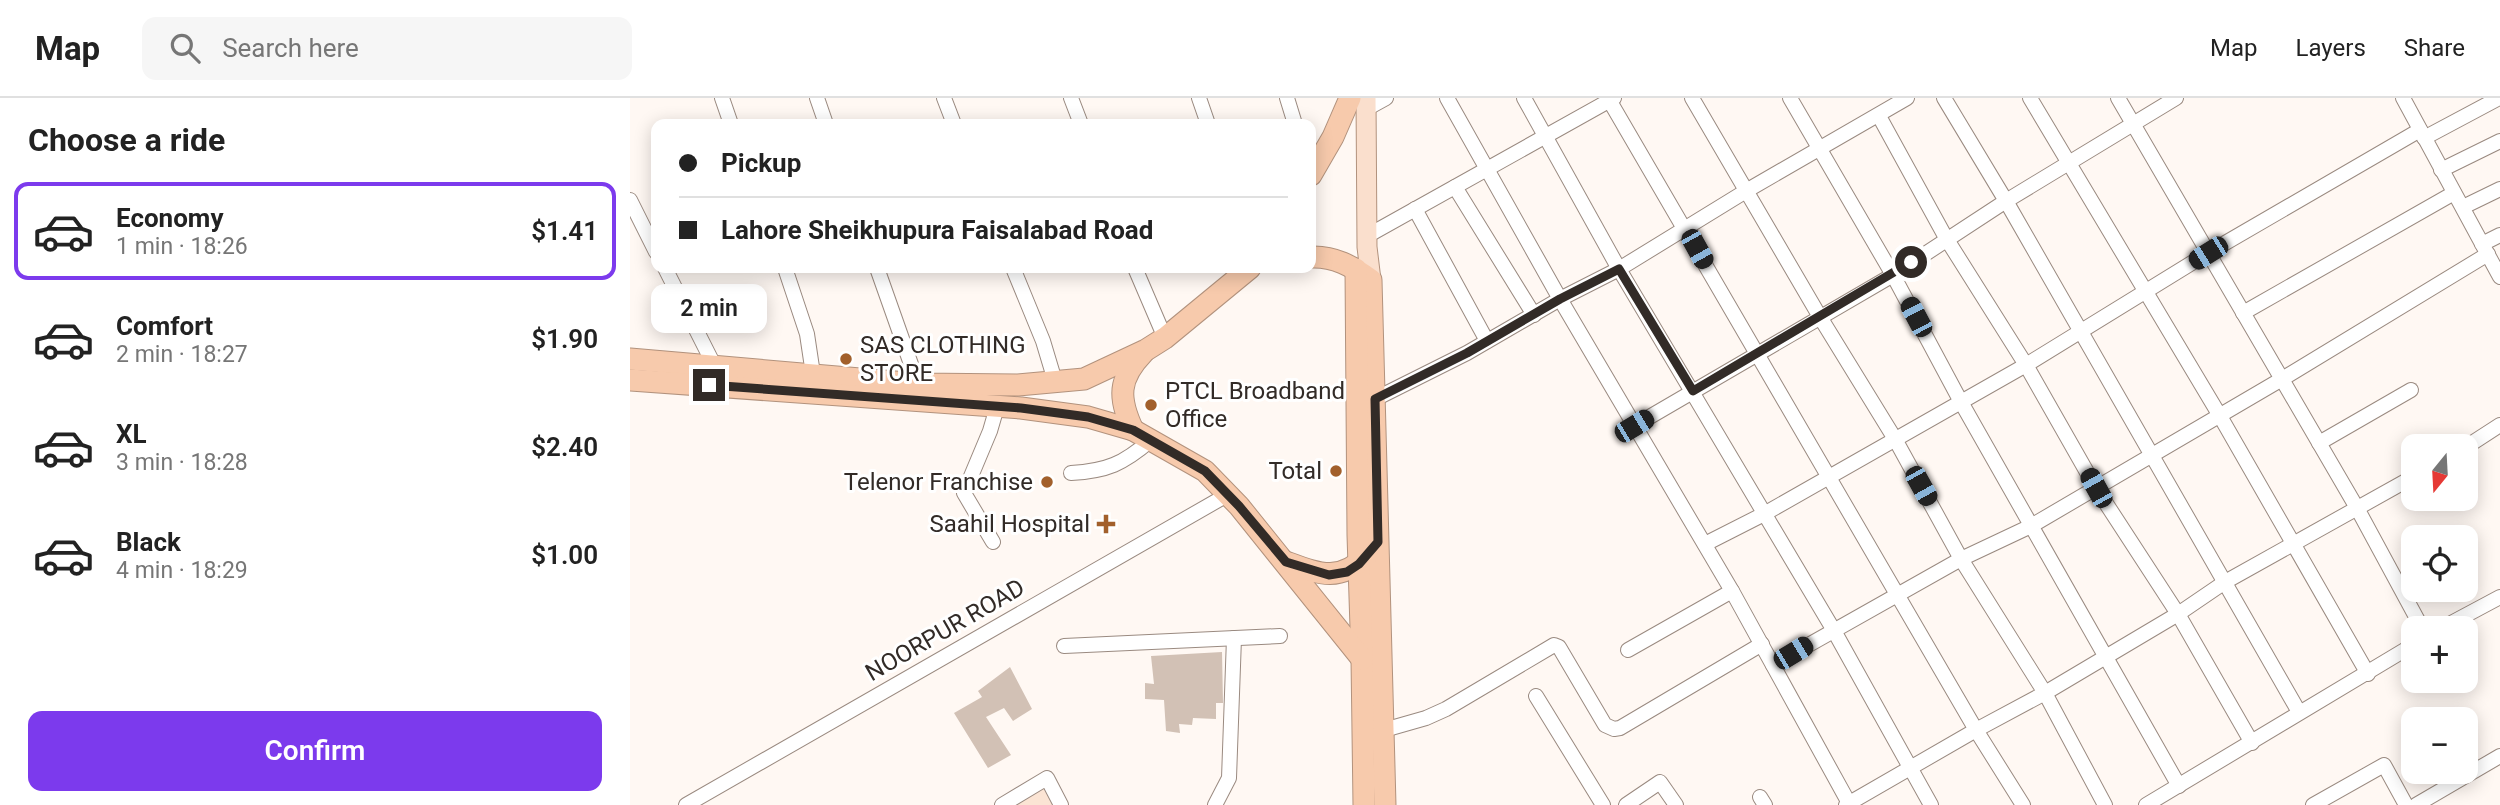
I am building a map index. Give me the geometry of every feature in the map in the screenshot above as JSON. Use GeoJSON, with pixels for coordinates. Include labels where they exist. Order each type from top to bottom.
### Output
{"type":"FeatureCollection","features":[{"type":"Feature","properties":{"kind":"highway"},"geometry":{"type":"LineString","coordinates":[[1316,167],[1359,101]]}},
{"type":"Feature","properties":{"kind":"highway"},"geometry":{"type":"LineString","coordinates":[[1316,257],[1336,259],[1363,275]]}},
{"type":"Feature","properties":{"kind":"highway"},"geometry":{"type":"LineString","coordinates":[[630,359],[918,384],[1018,385],[1084,379],[1146,350],[1165,338],[1247,273]]}},
{"type":"Feature","properties":{"kind":"highway"},"geometry":{"type":"LineString","coordinates":[[1363,275],[1375,399],[1385,805]]}},
{"type":"Feature","properties":{"kind":"highway"},"geometry":{"type":"LineString","coordinates":[[1363,275],[1359,564],[1364,805]]}},
{"type":"Feature","properties":{"kind":"highway"},"geometry":{"type":"LineString","coordinates":[[1142,435],[1123,409],[1122,387],[1130,366],[1146,350]]}},
{"type":"Feature","properties":{"kind":"highway"},"geometry":{"type":"LineString","coordinates":[[630,380],[1021,408],[1088,417],[1142,435],[1205,471],[1239,506],[1286,562],[1362,659]]}},
{"type":"Feature","properties":{"kind":"highway"},"geometry":{"type":"LineString","coordinates":[[1286,562],[1329,575],[1347,572],[1359,564],[1378,542]]}},
{"type":"Feature","properties":{"kind":"main road"},"geometry":{"type":"LineString","coordinates":[[1359,101],[1367,236],[1363,275]]}},
{"type":"Feature","properties":{"kind":"main road"},"geometry":{"type":"LineString","coordinates":[[1359,101],[1363,275]]}},
{"type":"Feature","properties":{"kind":"street"},"geometry":{"type":"LineString","coordinates":[[722,98],[730,119]]}},
{"type":"Feature","properties":{"kind":"street"},"geometry":{"type":"LineString","coordinates":[[817,98],[824,119]]}},
{"type":"Feature","properties":{"kind":"street"},"geometry":{"type":"LineString","coordinates":[[944,98],[952,119]]}},
{"type":"Feature","properties":{"kind":"street"},"geometry":{"type":"LineString","coordinates":[[1072,98],[1079,119]]}},
{"type":"Feature","properties":{"kind":"street"},"geometry":{"type":"LineString","coordinates":[[1199,98],[1206,119]]}},
{"type":"Feature","properties":{"kind":"street"},"geometry":{"type":"LineString","coordinates":[[1287,98],[1293,119]]}},
{"type":"Feature","properties":{"kind":"street"},"geometry":{"type":"LineString","coordinates":[[1359,101],[1386,98]]}},
{"type":"Feature","properties":{"kind":"street"},"geometry":{"type":"LineString","coordinates":[[1447,98],[1560,299],[1732,590],[1848,804],[2045,693],[2178,614],[2225,582],[2401,484]]}},
{"type":"Feature","properties":{"kind":"street"},"geometry":{"type":"LineString","coordinates":[[1524,98],[1619,269],[1833,629],[1931,805]]}},
{"type":"Feature","properties":{"kind":"street"},"geometry":{"type":"LineString","coordinates":[[1692,98],[1895,439],[1961,559],[2045,693],[2105,805]]}},
{"type":"Feature","properties":{"kind":"street"},"geometry":{"type":"LineString","coordinates":[[1790,98],[1894,275],[1961,402],[2179,786]]}},
{"type":"Feature","properties":{"kind":"street"},"geometry":{"type":"LineString","coordinates":[[1375,399],[1619,269],[1746,191],[1907,98]]}},
{"type":"Feature","properties":{"kind":"street"},"geometry":{"type":"LineString","coordinates":[[1944,98],[2006,201],[2299,712]]}},
{"type":"Feature","properties":{"kind":"street"},"geometry":{"type":"LineString","coordinates":[[2030,98],[2220,416],[2368,674]]}},
{"type":"Feature","properties":{"kind":"street"},"geometry":{"type":"LineString","coordinates":[[2118,98],[2357,508],[2416,616]]}},
{"type":"Feature","properties":{"kind":"street"},"geometry":{"type":"LineString","coordinates":[[1634,426],[1894,275],[1946,238],[2176,98]]}},
{"type":"Feature","properties":{"kind":"street"},"geometry":{"type":"LineString","coordinates":[[2403,98],[2500,277]]}},
{"type":"Feature","properties":{"kind":"street"},"geometry":{"type":"LineString","coordinates":[[1705,544],[1764,514],[2026,365],[2208,253],[2422,134],[2499,98]]}},
{"type":"Feature","properties":{"kind":"street"},"geometry":{"type":"LineString","coordinates":[[1367,236],[1611,99],[1976,730],[2023,805]]}},
{"type":"Feature","properties":{"kind":"street"},"geometry":{"type":"LineString","coordinates":[[1879,116],[1946,238],[2026,365],[2096,488],[2178,614],[2252,743]]}},
{"type":"Feature","properties":{"kind":"street"},"geometry":{"type":"LineString","coordinates":[[2441,170],[2500,141]]}},
{"type":"Feature","properties":{"kind":"street"},"geometry":{"type":"LineString","coordinates":[[1455,187],[1534,315]]}},
{"type":"Feature","properties":{"kind":"street"},"geometry":{"type":"LineString","coordinates":[[2463,207],[2500,189]]}},
{"type":"Feature","properties":{"kind":"street"},"geometry":{"type":"LineString","coordinates":[[2243,313],[2454,193]]}},
{"type":"Feature","properties":{"kind":"street"},"geometry":{"type":"LineString","coordinates":[[630,200],[651,241]]}},
{"type":"Feature","properties":{"kind":"street"},"geometry":{"type":"LineString","coordinates":[[1416,209],[1487,341]]}},
{"type":"Feature","properties":{"kind":"street"},"geometry":{"type":"LineString","coordinates":[[1773,665],[1961,559],[2031,526],[2220,416],[2485,249],[2500,235]]}},
{"type":"Feature","properties":{"kind":"street"},"geometry":{"type":"LineString","coordinates":[[667,273],[715,367]]}},
{"type":"Feature","properties":{"kind":"street"},"geometry":{"type":"LineString","coordinates":[[787,273],[807,334],[813,374]]}},
{"type":"Feature","properties":{"kind":"street"},"geometry":{"type":"LineString","coordinates":[[879,273],[918,384]]}},
{"type":"Feature","properties":{"kind":"street"},"geometry":{"type":"LineString","coordinates":[[1015,273],[1055,381]]}},
{"type":"Feature","properties":{"kind":"street"},"geometry":{"type":"LineString","coordinates":[[1137,273],[1165,338]]}},
{"type":"Feature","properties":{"kind":"street"},"geometry":{"type":"LineString","coordinates":[[2319,443],[2411,390]]}},
{"type":"Feature","properties":{"kind":"street"},"geometry":{"type":"LineString","coordinates":[[993,541],[964,493],[997,407]]}},
{"type":"Feature","properties":{"kind":"street"},"geometry":{"type":"LineString","coordinates":[[2478,439],[2500,425]]}},
{"type":"Feature","properties":{"kind":"street"},"geometry":{"type":"LineString","coordinates":[[1071,473],[1095,472],[1131,457],[1142,435]]}},
{"type":"Feature","properties":{"kind":"street","name":"NOORPUR ROAD"},"geometry":{"type":"LineString","coordinates":[[685,805],[1227,495]]}},
{"type":"Feature","properties":{"kind":"street"},"geometry":{"type":"LineString","coordinates":[[1628,650],[1732,590]]}},
{"type":"Feature","properties":{"kind":"street"},"geometry":{"type":"LineString","coordinates":[[2464,616],[2500,597]]}},
{"type":"Feature","properties":{"kind":"street"},"geometry":{"type":"LineString","coordinates":[[1064,646],[1280,636]]}},
{"type":"Feature","properties":{"kind":"street"},"geometry":{"type":"LineString","coordinates":[[1215,805],[1230,778],[1234,638]]}},
{"type":"Feature","properties":{"kind":"street"},"geometry":{"type":"LineString","coordinates":[[1384,730],[1426,718],[1446,709],[1554,645],[1559,647],[1605,725],[1614,730],[1762,645]]}},
{"type":"Feature","properties":{"kind":"street"},"geometry":{"type":"LineString","coordinates":[[2146,805],[2401,653]]}},
{"type":"Feature","properties":{"kind":"street"},"geometry":{"type":"LineString","coordinates":[[1536,696],[1603,805]]}},
{"type":"Feature","properties":{"kind":"street"},"geometry":{"type":"LineString","coordinates":[[2416,805],[2500,756]]}},
{"type":"Feature","properties":{"kind":"street"},"geometry":{"type":"LineString","coordinates":[[2313,805],[2384,765],[2406,805]]}},
{"type":"Feature","properties":{"kind":"street"},"geometry":{"type":"LineString","coordinates":[[1002,805],[1047,779],[1061,805]]}},
{"type":"Feature","properties":{"kind":"street"},"geometry":{"type":"LineString","coordinates":[[1626,805],[1660,782],[1676,805]]}},
{"type":"Feature","properties":{"kind":"shaded area"},"geometry":{"type":"Polygon","coordinates":[[[1047,779],[1061,805],[1002,805],[1047,779]]]}},
{"type":"Feature","properties":{"kind":"building"},"geometry":{"type":"Polygon","coordinates":[[[1222,652],[1223,703],[1216,703],[1216,719],[1193,718],[1192,725],[1179,724],[1180,733],[1166,731],[1164,700],[1145,699],[1145,683],[1154,684],[1151,656],[1222,652]]]}},
{"type":"Feature","properties":{"kind":"building"},"geometry":{"type":"Polygon","coordinates":[[[1010,667],[1032,709],[1013,721],[1004,708],[986,717],[1011,755],[988,768],[954,713],[982,697],[978,691],[1010,667]]]}},
{"type":"Feature","properties":{"kind":"place","name":"SAS CLOTHING STORE"},"geometry":{"type":"Point","coordinates":[846,359]}},
{"type":"Feature","properties":{"kind":"place","name":"PTCL Broadband Office"},"geometry":{"type":"Point","coordinates":[1151,405]}},
{"type":"Feature","properties":{"kind":"place","name":"Total"},"geometry":{"type":"Point","coordinates":[1336,471]}},
{"type":"Feature","properties":{"kind":"place","name":"Telenor Franchise"},"geometry":{"type":"Point","coordinates":[1047,482]}},
{"type":"Feature","properties":{"kind":"place","name":"Saahil Hospital"},"geometry":{"type":"Point","coordinates":[1106,524]}},
{"type":"Feature","properties":{"kind":"route"},"geometry":{"type":"LineString","coordinates":[[709,385],[1021,408],[1088,417],[1133,430],[1205,471],[1239,506],[1286,562],[1329,575],[1347,572],[1359,564],[1378,542],[1375,399],[1467,353],[1560,299],[1619,269],[1693,391],[1894,275],[1911,262]]}}]}
